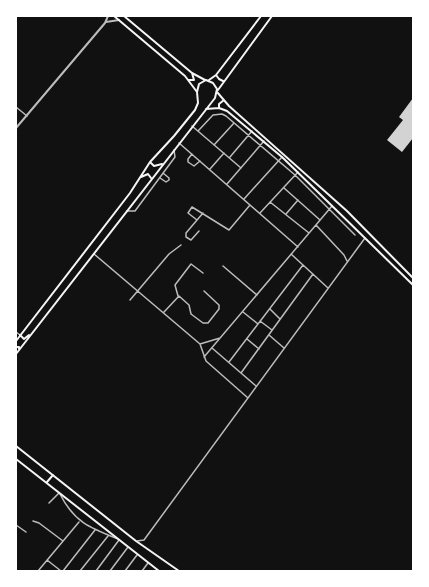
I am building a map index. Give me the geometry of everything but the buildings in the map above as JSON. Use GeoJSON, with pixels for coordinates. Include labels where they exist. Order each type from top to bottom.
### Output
{"type":"FeatureCollection","features":[{"type":"Feature","properties":{"kind":"main road"},"geometry":{"type":"LineString","coordinates":[[114,16],[187,78],[197,92]]}},
{"type":"Feature","properties":{"kind":"main road"},"geometry":{"type":"LineString","coordinates":[[124,16],[192,73],[215,84],[217,92],[224,100],[347,211],[413,278]]}},
{"type":"Feature","properties":{"kind":"main road"},"geometry":{"type":"LineString","coordinates":[[16,340],[129,195],[150,162],[195,110],[198,103],[197,92],[199,84],[216,75],[260,16]]}},
{"type":"Feature","properties":{"kind":"main road"},"geometry":{"type":"LineString","coordinates":[[16,354],[205,110],[223,82],[272,16]]}},
{"type":"Feature","properties":{"kind":"main road"},"geometry":{"type":"LineString","coordinates":[[187,78],[193,80],[192,73]]}},
{"type":"Feature","properties":{"kind":"main road"},"geometry":{"type":"LineString","coordinates":[[216,75],[219,80],[223,82]]}},
{"type":"Feature","properties":{"kind":"main road"},"geometry":{"type":"LineString","coordinates":[[219,108],[219,104],[224,100]]}},
{"type":"Feature","properties":{"kind":"main road"},"geometry":{"type":"LineString","coordinates":[[205,110],[219,108],[227,111],[264,141],[298,172],[413,285]]}},
{"type":"Feature","properties":{"kind":"main road"},"geometry":{"type":"LineString","coordinates":[[150,162],[153,166],[163,164]]}},
{"type":"Feature","properties":{"kind":"main road"},"geometry":{"type":"LineString","coordinates":[[140,177],[148,174],[151,179]]}},
{"type":"Feature","properties":{"kind":"main road"},"geometry":{"type":"LineString","coordinates":[[20,335],[24,339],[31,334]]}},
{"type":"Feature","properties":{"kind":"main road"},"geometry":{"type":"LineString","coordinates":[[16,347],[19,348],[19,350]]}},
{"type":"Feature","properties":{"kind":"main road"},"geometry":{"type":"LineString","coordinates":[[16,446],[136,541],[179,571]]}},
{"type":"Feature","properties":{"kind":"main road"},"geometry":{"type":"LineString","coordinates":[[16,459],[159,571]]}},
{"type":"Feature","properties":{"kind":"main road"},"geometry":{"type":"LineString","coordinates":[[47,482],[53,475]]}},
{"type":"Feature","properties":{"kind":"street"},"geometry":{"type":"LineString","coordinates":[[16,128],[105,23],[108,16]]}},
{"type":"Feature","properties":{"kind":"street"},"geometry":{"type":"LineString","coordinates":[[105,23],[119,20]]}},
{"type":"Feature","properties":{"kind":"street"},"geometry":{"type":"LineString","coordinates":[[16,107],[27,116]]}},
{"type":"Feature","properties":{"kind":"street"},"geometry":{"type":"LineString","coordinates":[[198,131],[213,115],[222,114],[295,175],[355,235]]}},
{"type":"Feature","properties":{"kind":"street"},"geometry":{"type":"LineString","coordinates":[[214,145],[234,123]]}},
{"type":"Feature","properties":{"kind":"street"},"geometry":{"type":"LineString","coordinates":[[192,126],[241,168]]}},
{"type":"Feature","properties":{"kind":"street"},"geometry":{"type":"LineString","coordinates":[[229,158],[252,131]]}},
{"type":"Feature","properties":{"kind":"street"},"geometry":{"type":"LineString","coordinates":[[227,184],[264,141]]}},
{"type":"Feature","properties":{"kind":"street"},"geometry":{"type":"LineString","coordinates":[[179,142],[298,247]]}},
{"type":"Feature","properties":{"kind":"street"},"geometry":{"type":"LineString","coordinates":[[127,211],[135,211],[175,157],[174,150]]}},
{"type":"Feature","properties":{"kind":"street"},"geometry":{"type":"LineString","coordinates":[[210,169],[224,153]]}},
{"type":"Feature","properties":{"kind":"street"},"geometry":{"type":"LineString","coordinates":[[192,154],[188,159],[188,162],[194,166],[200,161]]}},
{"type":"Feature","properties":{"kind":"street"},"geometry":{"type":"LineString","coordinates":[[244,199],[282,157]]}},
{"type":"Feature","properties":{"kind":"street"},"geometry":{"type":"LineString","coordinates":[[260,213],[298,172]]}},
{"type":"Feature","properties":{"kind":"street"},"geometry":{"type":"LineString","coordinates":[[160,178],[166,182],[169,180],[169,178],[163,173]]}},
{"type":"Feature","properties":{"kind":"street"},"geometry":{"type":"LineString","coordinates":[[284,188],[320,220]]}},
{"type":"Feature","properties":{"kind":"street"},"geometry":{"type":"LineString","coordinates":[[286,214],[298,200]]}},
{"type":"Feature","properties":{"kind":"street"},"geometry":{"type":"LineString","coordinates":[[270,202],[309,233]]}},
{"type":"Feature","properties":{"kind":"street"},"geometry":{"type":"LineString","coordinates":[[197,220],[188,213],[191,207],[194,207],[225,229],[230,229],[250,205]]}},
{"type":"Feature","properties":{"kind":"street"},"geometry":{"type":"LineString","coordinates":[[204,357],[332,205]]}},
{"type":"Feature","properties":{"kind":"street"},"geometry":{"type":"LineString","coordinates":[[199,231],[190,240],[186,237],[186,234],[203,213]]}},
{"type":"Feature","properties":{"kind":"street"},"geometry":{"type":"LineString","coordinates":[[316,224],[344,255],[347,263]]}},
{"type":"Feature","properties":{"kind":"street"},"geometry":{"type":"LineString","coordinates":[[136,541],[144,540],[365,238]]}},
{"type":"Feature","properties":{"kind":"street"},"geometry":{"type":"LineString","coordinates":[[130,300],[169,254],[181,245]]}},
{"type":"Feature","properties":{"kind":"street"},"geometry":{"type":"LineString","coordinates":[[94,254],[200,344],[206,361],[248,398]]}},
{"type":"Feature","properties":{"kind":"street"},"geometry":{"type":"LineString","coordinates":[[291,254],[328,288]]}},
{"type":"Feature","properties":{"kind":"street"},"geometry":{"type":"LineString","coordinates":[[203,273],[191,264],[175,285],[178,296],[189,305],[189,311],[191,314],[205,323],[209,322],[219,309],[218,304],[204,291]]}},
{"type":"Feature","properties":{"kind":"street"},"geometry":{"type":"LineString","coordinates":[[229,362],[303,265]]}},
{"type":"Feature","properties":{"kind":"street"},"geometry":{"type":"LineString","coordinates":[[223,266],[257,295]]}},
{"type":"Feature","properties":{"kind":"street"},"geometry":{"type":"LineString","coordinates":[[241,373],[313,274]]}},
{"type":"Feature","properties":{"kind":"street"},"geometry":{"type":"LineString","coordinates":[[164,313],[178,296]]}},
{"type":"Feature","properties":{"kind":"street"},"geometry":{"type":"LineString","coordinates":[[270,309],[280,319]]}},
{"type":"Feature","properties":{"kind":"street"},"geometry":{"type":"LineString","coordinates":[[243,312],[258,324]]}},
{"type":"Feature","properties":{"kind":"street"},"geometry":{"type":"LineString","coordinates":[[260,322],[272,330]]}},
{"type":"Feature","properties":{"kind":"street"},"geometry":{"type":"LineString","coordinates":[[16,332],[20,335]]}},
{"type":"Feature","properties":{"kind":"street"},"geometry":{"type":"LineString","coordinates":[[268,336],[284,348]]}},
{"type":"Feature","properties":{"kind":"street"},"geometry":{"type":"LineString","coordinates":[[200,344],[220,338]]}},
{"type":"Feature","properties":{"kind":"street"},"geometry":{"type":"LineString","coordinates":[[247,339],[259,349]]}},
{"type":"Feature","properties":{"kind":"street"},"geometry":{"type":"LineString","coordinates":[[212,348],[257,386]]}},
{"type":"Feature","properties":{"kind":"street"},"geometry":{"type":"LineString","coordinates":[[49,503],[58,492],[67,509],[79,521],[118,540],[96,571]]}},
{"type":"Feature","properties":{"kind":"street"},"geometry":{"type":"LineString","coordinates":[[33,521],[39,522],[63,541]]}},
{"type":"Feature","properties":{"kind":"street"},"geometry":{"type":"LineString","coordinates":[[39,571],[79,521]]}},
{"type":"Feature","properties":{"kind":"street"},"geometry":{"type":"LineString","coordinates":[[16,525],[26,532]]}},
{"type":"Feature","properties":{"kind":"street"},"geometry":{"type":"LineString","coordinates":[[47,560],[62,571],[95,530]]}},
{"type":"Feature","properties":{"kind":"street"},"geometry":{"type":"LineString","coordinates":[[80,571],[108,536]]}},
{"type":"Feature","properties":{"kind":"street"},"geometry":{"type":"LineString","coordinates":[[110,571],[128,547]]}},
{"type":"Feature","properties":{"kind":"street"},"geometry":{"type":"LineString","coordinates":[[125,571],[138,554]]}},
{"type":"Feature","properties":{"kind":"street"},"geometry":{"type":"LineString","coordinates":[[142,571],[148,563]]}}]}
